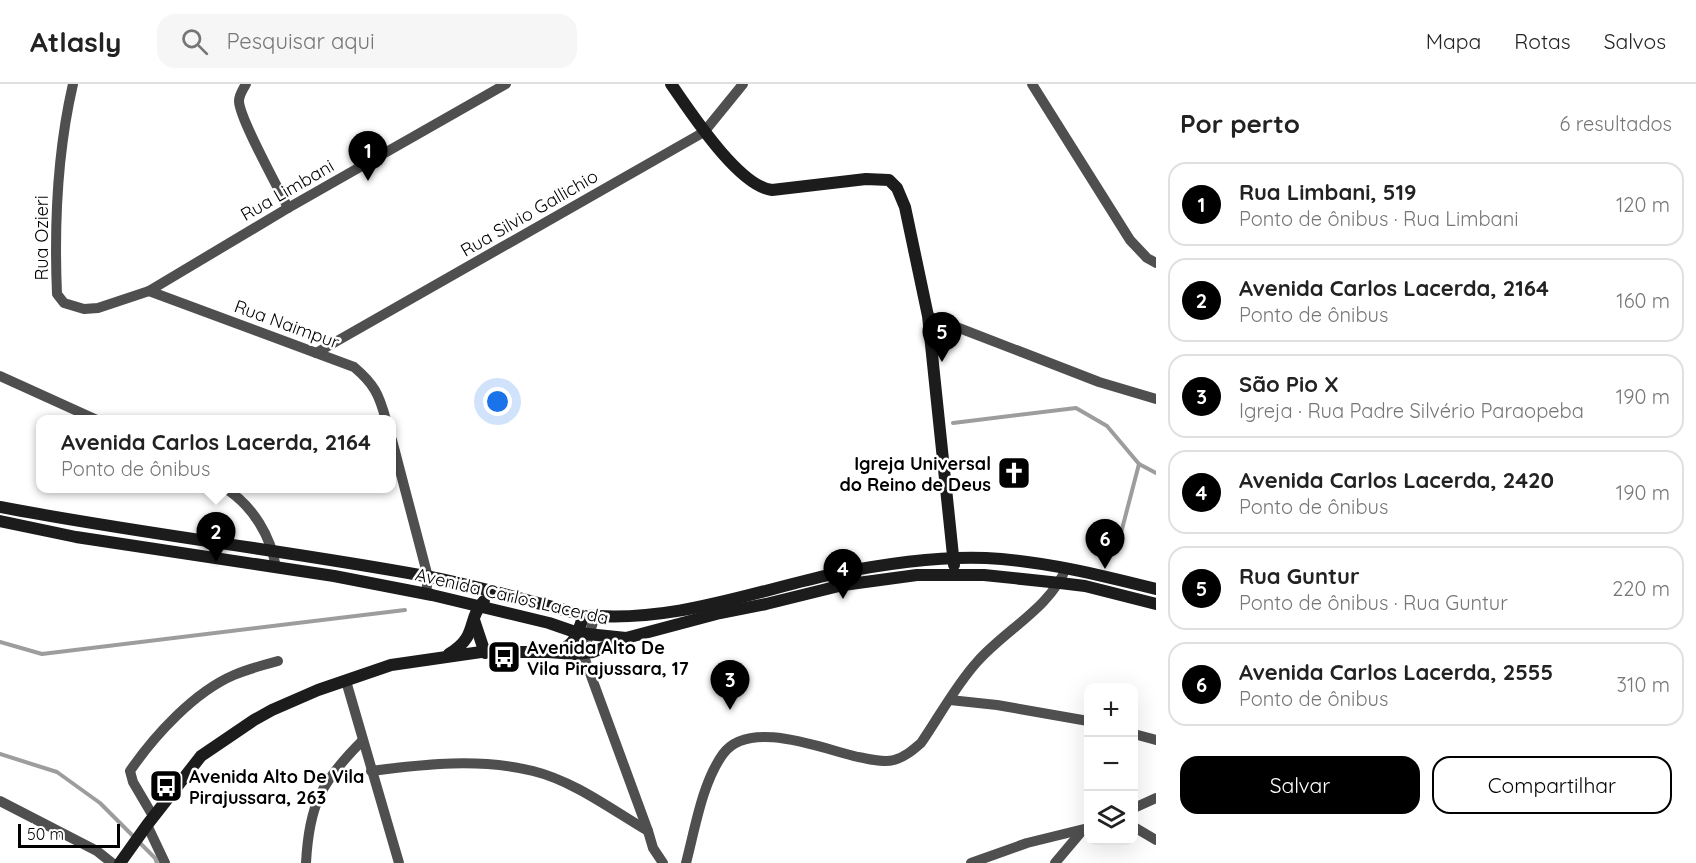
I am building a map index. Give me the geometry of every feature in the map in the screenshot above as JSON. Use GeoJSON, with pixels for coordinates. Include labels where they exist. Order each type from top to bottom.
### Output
{"type":"FeatureCollection","features":[{"type":"Feature","properties":{"kind":"main road"},"geometry":{"type":"LineString","coordinates":[[671,84],[704,132],[736,167],[764,189],[866,179],[889,180],[897,188],[906,207],[928,316],[954,575]]}},
{"type":"Feature","properties":{"kind":"main road","name":"Avenida Carlos Lacerda"},"geometry":{"type":"LineString","coordinates":[[0,507],[79,522],[273,550],[428,577],[590,616],[637,616],[662,613],[834,574],[954,558],[1013,560],[1066,568],[1156,589]]}},
{"type":"Feature","properties":{"kind":"main road","name":"Avenida Carlos Lacerda"},"geometry":{"type":"LineString","coordinates":[[0,522],[76,537],[334,576],[426,594],[583,633],[626,638],[720,613],[843,585],[917,575],[984,575],[1060,583],[1085,586],[1156,603]]}},
{"type":"Feature","properties":{"kind":"main road"},"geometry":{"type":"LineString","coordinates":[[446,657],[460,647],[469,636],[479,607],[486,598],[498,594]]}},
{"type":"Feature","properties":{"kind":"main road"},"geometry":{"type":"LineString","coordinates":[[548,652],[565,649],[571,644],[583,633],[590,616]]}},
{"type":"Feature","properties":{"kind":"main road"},"geometry":{"type":"LineString","coordinates":[[474,620],[485,652]]}},
{"type":"Feature","properties":{"kind":"main road"},"geometry":{"type":"LineString","coordinates":[[118,861],[201,756],[216,744],[272,710],[318,690],[391,665],[485,652],[583,654],[626,638]]}},
{"type":"Feature","properties":{"kind":"street","name":"Rua Ozieri"},"geometry":{"type":"LineString","coordinates":[[73,84],[66,115],[56,197],[58,297],[70,306],[98,308],[149,291]]}},
{"type":"Feature","properties":{"kind":"street"},"geometry":{"type":"LineString","coordinates":[[246,84],[239,105],[255,143],[288,207]]}},
{"type":"Feature","properties":{"kind":"street","name":"Rua Limbani"},"geometry":{"type":"LineString","coordinates":[[149,291],[288,207],[506,84]]}},
{"type":"Feature","properties":{"kind":"street","name":"Rua Silvio Gallichio"},"geometry":{"type":"LineString","coordinates":[[316,353],[704,132],[743,84]]}},
{"type":"Feature","properties":{"kind":"street"},"geometry":{"type":"LineString","coordinates":[[1032,84],[1130,240],[1147,258],[1156,262]]}},
{"type":"Feature","properties":{"kind":"street","name":"Rua Naimpur"},"geometry":{"type":"LineString","coordinates":[[149,291],[354,367],[367,378],[380,397],[385,415]]}},
{"type":"Feature","properties":{"kind":"street"},"geometry":{"type":"LineString","coordinates":[[928,316],[1099,382],[1156,399]]}},
{"type":"Feature","properties":{"kind":"street"},"geometry":{"type":"LineString","coordinates":[[0,376],[86,415]]}},
{"type":"Feature","properties":{"kind":"street"},"geometry":{"type":"LineString","coordinates":[[396,455],[428,577],[426,594]]}},
{"type":"Feature","properties":{"kind":"street"},"geometry":{"type":"LineString","coordinates":[[230,493],[250,511],[264,530],[273,550],[276,568]]}},
{"type":"Feature","properties":{"kind":"street"},"geometry":{"type":"LineString","coordinates":[[686,863],[711,774],[724,752],[747,739],[763,736],[872,760],[893,761],[913,751],[921,743],[976,663],[998,639],[1037,608],[1060,583],[1066,568]]}},
{"type":"Feature","properties":{"kind":"street"},"geometry":{"type":"LineString","coordinates":[[583,633],[583,654],[648,831],[652,848],[663,863]]}},
{"type":"Feature","properties":{"kind":"street"},"geometry":{"type":"LineString","coordinates":[[165,863],[147,824],[130,771],[150,743],[192,701],[232,675],[278,661]]}},
{"type":"Feature","properties":{"kind":"street"},"geometry":{"type":"LineString","coordinates":[[346,681],[399,863]]}},
{"type":"Feature","properties":{"kind":"street"},"geometry":{"type":"LineString","coordinates":[[950,700],[997,705],[1084,720]]}},
{"type":"Feature","properties":{"kind":"street"},"geometry":{"type":"LineString","coordinates":[[1138,735],[1156,740]]}},
{"type":"Feature","properties":{"kind":"street"},"geometry":{"type":"LineString","coordinates":[[306,863],[308,832],[321,790],[334,770],[362,741]]}},
{"type":"Feature","properties":{"kind":"street"},"geometry":{"type":"LineString","coordinates":[[371,771],[436,764],[465,764],[534,771],[577,790],[648,831]]}},
{"type":"Feature","properties":{"kind":"street"},"geometry":{"type":"LineString","coordinates":[[1138,806],[1156,798]]}},
{"type":"Feature","properties":{"kind":"street"},"geometry":{"type":"LineString","coordinates":[[0,801],[118,861]]}},
{"type":"Feature","properties":{"kind":"street"},"geometry":{"type":"LineString","coordinates":[[971,863],[1027,843],[1084,829]]}},
{"type":"Feature","properties":{"kind":"street"},"geometry":{"type":"LineString","coordinates":[[1138,829],[1156,840]]}},
{"type":"Feature","properties":{"kind":"street"},"geometry":{"type":"LineString","coordinates":[[1055,863],[1084,830]]}},
{"type":"Feature","properties":{"kind":"waterway"},"geometry":{"type":"LineString","coordinates":[[953,423],[1076,408],[1107,426],[1139,464],[1116,552]]}},
{"type":"Feature","properties":{"kind":"waterway"},"geometry":{"type":"LineString","coordinates":[[1139,464],[1156,473]]}},
{"type":"Feature","properties":{"kind":"waterway"},"geometry":{"type":"LineString","coordinates":[[0,642],[42,654],[405,610]]}},
{"type":"Feature","properties":{"kind":"waterway"},"geometry":{"type":"LineString","coordinates":[[0,754],[57,772],[100,803],[155,858],[157,863]]}},
{"type":"Feature","properties":{"kind":"place","name":"Rua Limbani, 519"},"geometry":{"type":"Point","coordinates":[368,181]}},
{"type":"Feature","properties":{"kind":"place","name":"Rua Guntur"},"geometry":{"type":"Point","coordinates":[942,362]}},
{"type":"Feature","properties":{"kind":"place","name":"Igreja Universal do Reino de Deus"},"geometry":{"type":"Point","coordinates":[1014,473]}},
{"type":"Feature","properties":{"kind":"place","name":"Avenida Carlos Lacerda, 2164"},"geometry":{"type":"Point","coordinates":[216,562]}},
{"type":"Feature","properties":{"kind":"place","name":"Avenida Carlos Lacerda, 2555"},"geometry":{"type":"Point","coordinates":[1105,569]}},
{"type":"Feature","properties":{"kind":"place","name":"Avenida Carlos Lacerda, 2420"},"geometry":{"type":"Point","coordinates":[843,599]}},
{"type":"Feature","properties":{"kind":"place","name":"Avenida Alto De Vila Pirajussara, 17"},"geometry":{"type":"Point","coordinates":[504,657]}},
{"type":"Feature","properties":{"kind":"place","name":"São Pio X"},"geometry":{"type":"Point","coordinates":[730,710]}},
{"type":"Feature","properties":{"kind":"place","name":"Avenida Alto De Vila Pirajussara, 263"},"geometry":{"type":"Point","coordinates":[166,786]}}]}
